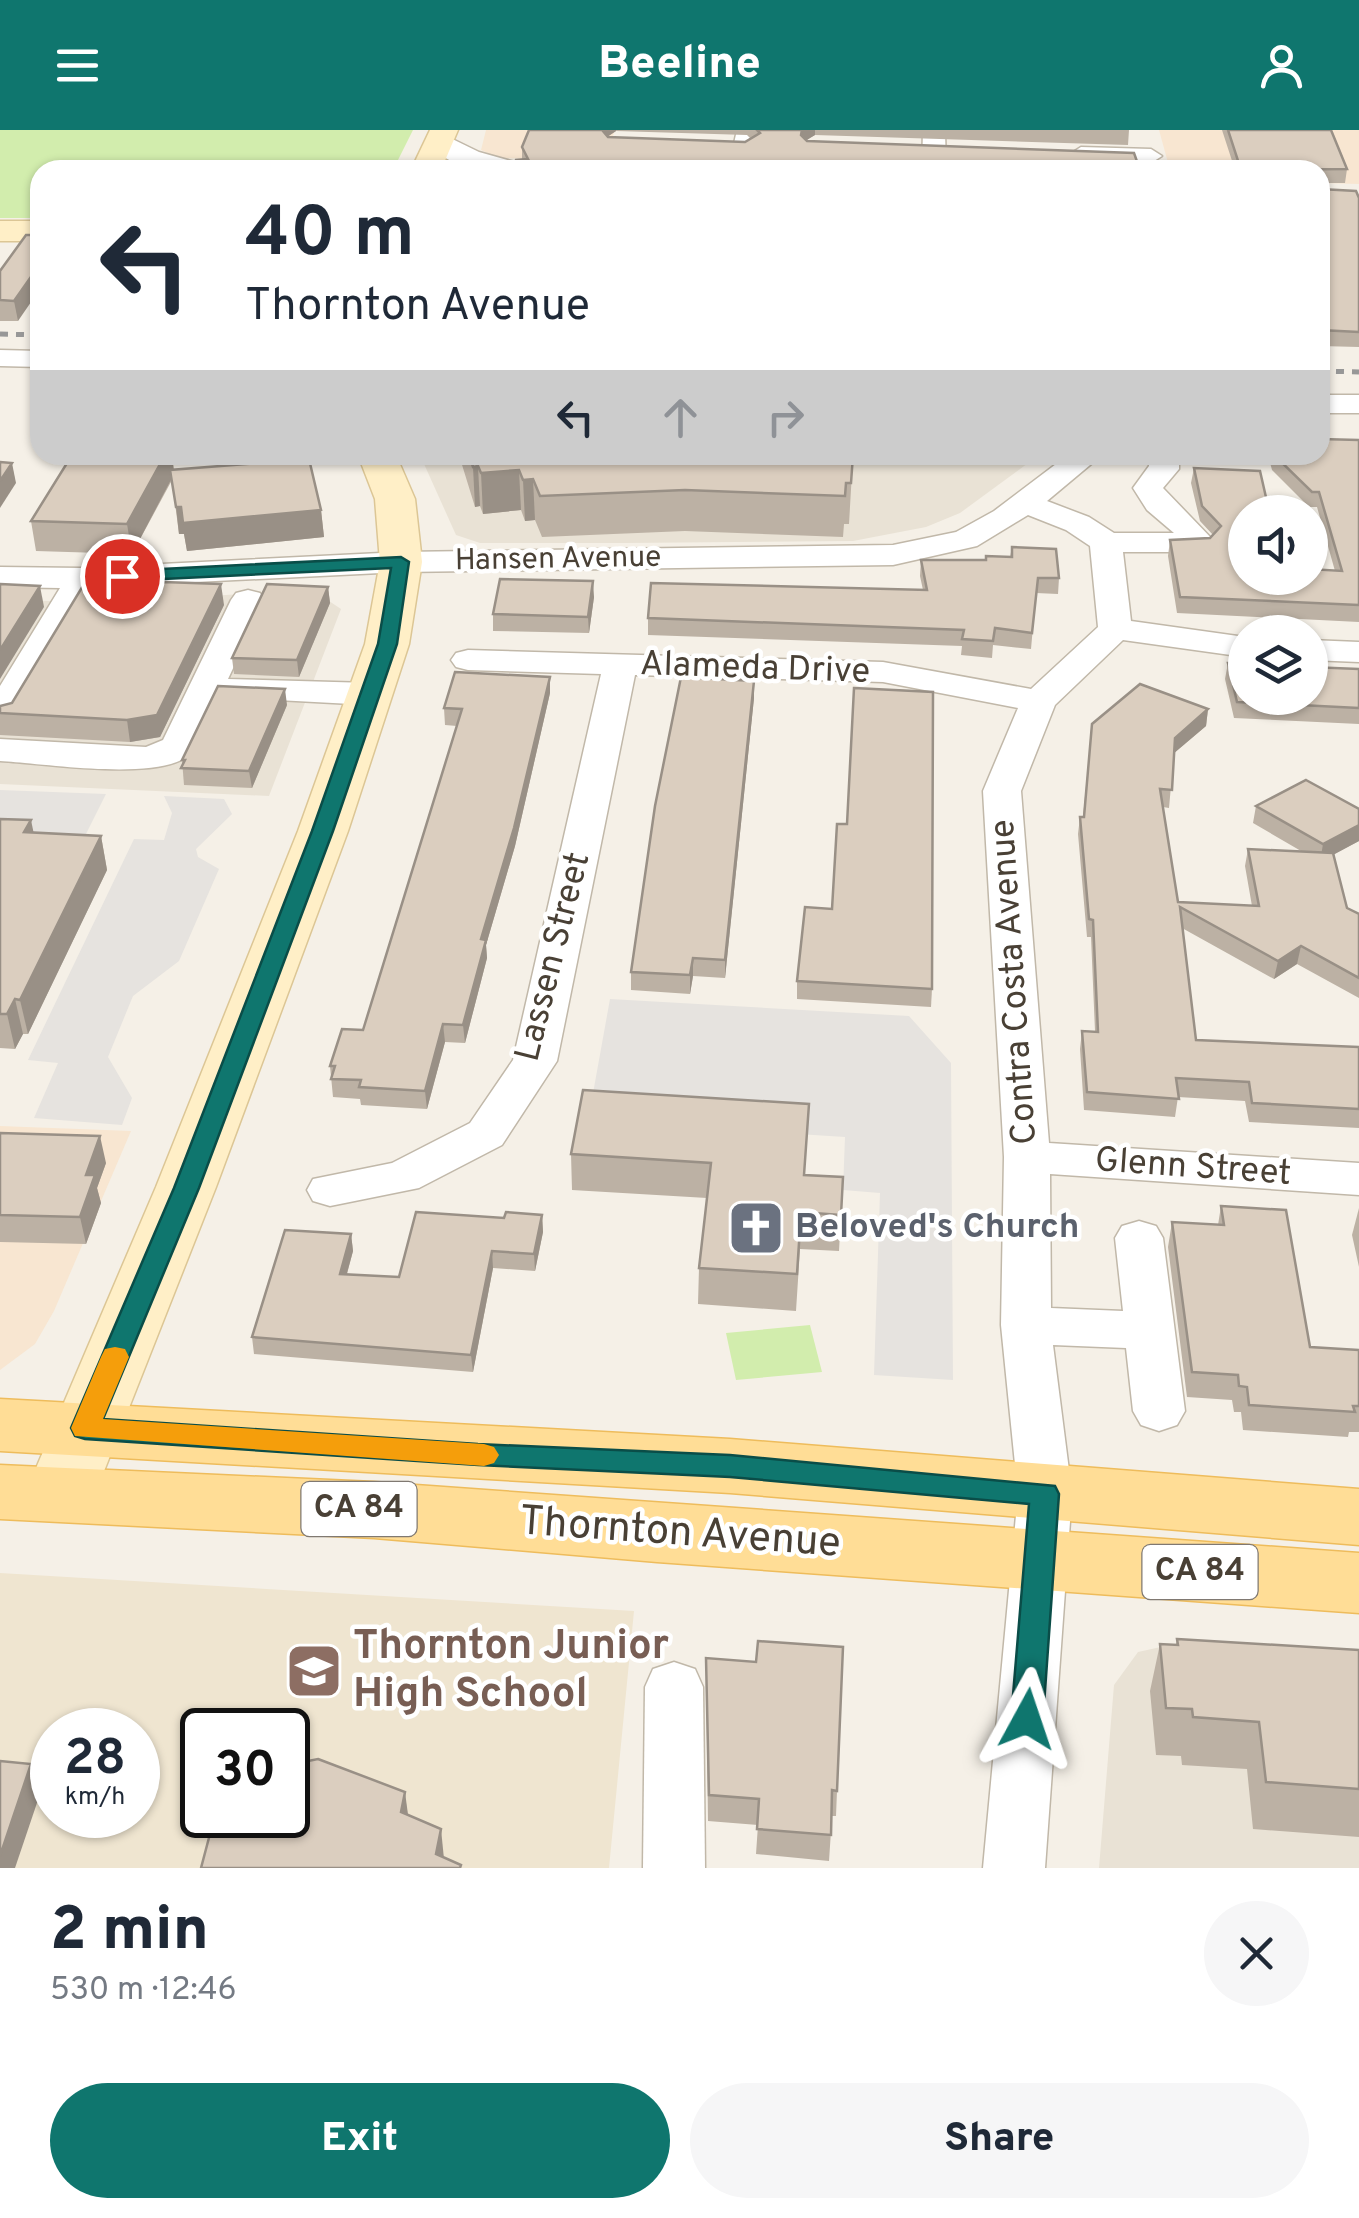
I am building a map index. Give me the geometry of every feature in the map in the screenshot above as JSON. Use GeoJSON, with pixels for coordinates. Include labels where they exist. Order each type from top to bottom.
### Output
{"type":"FeatureCollection","features":[{"type":"Feature","properties":{"kind":"main road"},"geometry":{"type":"LineString","coordinates":[[0,231],[30,231]]}},
{"type":"Feature","properties":{"kind":"main road"},"geometry":{"type":"LineString","coordinates":[[30,1493],[85,1428],[186,1188],[323,831],[388,644],[401,562],[396,500],[381,465]]}},
{"type":"Feature","properties":{"kind":"main road","name":"Thornton Avenue"},"geometry":{"type":"LineString","coordinates":[[0,1425],[730,1466],[1043,1527],[1359,1582]]}},
{"type":"Feature","properties":{"kind":"main road","name":"Thornton Avenue"},"geometry":{"type":"LineString","coordinates":[[30,1493],[374,1510],[1043,1527],[1359,1517]]}},
{"type":"Feature","properties":{"kind":"street"},"geometry":{"type":"LineString","coordinates":[[1146,130],[1152,160]]}},
{"type":"Feature","properties":{"kind":"street"},"geometry":{"type":"LineString","coordinates":[[434,152],[467,160]]}},
{"type":"Feature","properties":{"kind":"street"},"geometry":{"type":"LineString","coordinates":[[1053,153],[1123,160]]}},
{"type":"Feature","properties":{"kind":"street"},"geometry":{"type":"LineString","coordinates":[[0,358],[30,360]]}},
{"type":"Feature","properties":{"kind":"street"},"geometry":{"type":"LineString","coordinates":[[1330,404],[1359,404]]}},
{"type":"Feature","properties":{"kind":"street","name":"Hansen Avenue"},"geometry":{"type":"LineString","coordinates":[[0,577],[82,578],[401,562],[894,556],[966,539],[1024,504],[1075,465]]}},
{"type":"Feature","properties":{"kind":"street"},"geometry":{"type":"LineString","coordinates":[[1024,504],[1066,517],[1106,543],[1200,542],[1188,525],[1153,501],[1148,488],[1164,465]]}},
{"type":"Feature","properties":{"kind":"street"},"geometry":{"type":"LineString","coordinates":[[1106,543],[1115,630],[1228,645]]}},
{"type":"Feature","properties":{"kind":"street"},"geometry":{"type":"LineString","coordinates":[[0,715],[82,578]]}},
{"type":"Feature","properties":{"kind":"street"},"geometry":{"type":"LineString","coordinates":[[0,750],[146,758],[178,746],[248,600]]}},
{"type":"Feature","properties":{"kind":"street","name":"Contra Costa Avenue"},"geometry":{"type":"LineString","coordinates":[[1014,1868],[1043,1527],[1026,1325],[1026,1157],[1002,790],[1040,701],[1115,630]]}},
{"type":"Feature","properties":{"kind":"street"},"geometry":{"type":"LineString","coordinates":[[1328,651],[1359,652]]}},
{"type":"Feature","properties":{"kind":"street","name":"Alameda Drive"},"geometry":{"type":"LineString","coordinates":[[468,660],[883,672],[1040,701]]}},
{"type":"Feature","properties":{"kind":"street","name":"Lassen Street"},"geometry":{"type":"LineString","coordinates":[[330,1190],[403,1177],[486,1134],[535,1061],[620,665]]}},
{"type":"Feature","properties":{"kind":"street"},"geometry":{"type":"LineString","coordinates":[[208,688],[370,694]]}},
{"type":"Feature","properties":{"kind":"street","name":"Glenn Street"},"geometry":{"type":"LineString","coordinates":[[1026,1157],[1359,1178]]}},
{"type":"Feature","properties":{"kind":"street"},"geometry":{"type":"LineString","coordinates":[[1139,1238],[1159,1411]]}},
{"type":"Feature","properties":{"kind":"street"},"geometry":{"type":"LineString","coordinates":[[1026,1325],[1150,1331]]}},
{"type":"Feature","properties":{"kind":"street"},"geometry":{"type":"LineString","coordinates":[[674,1686],[674,1868]]}},
{"type":"Feature","properties":{"kind":"shaded area"},"geometry":{"type":"Polygon","coordinates":[[[486,130],[615,130],[605,160],[499,158],[481,150],[486,130]]]}},
{"type":"Feature","properties":{"kind":"shaded area"},"geometry":{"type":"Polygon","coordinates":[[[1159,130],[1359,130],[1359,184],[1330,183],[1330,160],[1167,160],[1159,130]]]}},
{"type":"Feature","properties":{"kind":"shaded area"},"geometry":{"type":"Polygon","coordinates":[[[424,465],[1025,465],[960,513],[926,527],[853,541],[480,543],[456,535],[424,465]]]}},
{"type":"Feature","properties":{"kind":"shaded area"},"geometry":{"type":"Polygon","coordinates":[[[297,591],[320,595],[341,609],[269,796],[0,784],[0,600],[103,602],[297,591]]]}},
{"type":"Feature","properties":{"kind":"shaded area"},"geometry":{"type":"Polygon","coordinates":[[[0,790],[106,794],[73,860],[0,850],[0,790]]]}},
{"type":"Feature","properties":{"kind":"shaded area"},"geometry":{"type":"Polygon","coordinates":[[[164,796],[224,799],[232,814],[196,849],[198,857],[219,869],[179,961],[133,996],[108,1057],[132,1098],[122,1125],[34,1118],[58,1063],[28,1060],[134,839],[164,840],[172,813],[164,796]]]}},
{"type":"Feature","properties":{"kind":"shaded area"},"geometry":{"type":"Polygon","coordinates":[[[610,999],[909,1016],[951,1063],[953,1380],[874,1375],[880,1193],[843,1190],[845,1137],[588,1121],[610,999]]]}},
{"type":"Feature","properties":{"kind":"shaded area"},"geometry":{"type":"Polygon","coordinates":[[[0,1126],[131,1131],[54,1311],[35,1344],[0,1370],[0,1126]]]}},
{"type":"Feature","properties":{"kind":"shaded area","name":"Thornton Junior High School"},"geometry":{"type":"Polygon","coordinates":[[[0,1573],[634,1611],[609,1868],[0,1868],[0,1573]]]}},
{"type":"Feature","properties":{"kind":"shaded area"},"geometry":{"type":"Polygon","coordinates":[[[1188,1641],[1359,1665],[1359,1868],[1099,1868],[1114,1685],[1138,1652],[1188,1641]]]}},
{"type":"Feature","properties":{"kind":"green space"},"geometry":{"type":"Polygon","coordinates":[[[0,130],[413,130],[398,160],[30,160],[30,218],[0,218],[0,130]]]}},
{"type":"Feature","properties":{"kind":"green space"},"geometry":{"type":"Polygon","coordinates":[[[810,1325],[822,1372],[736,1380],[726,1333],[810,1325]]]}},
{"type":"Feature","properties":{"kind":"building"},"geometry":{"type":"Polygon","coordinates":[[[529,130],[602,130],[608,137],[745,142],[760,133],[757,130],[802,130],[807,141],[1134,153],[1136,160],[516,160],[528,159],[522,147],[529,130]]]}},
{"type":"Feature","properties":{"kind":"building"},"geometry":{"type":"Polygon","coordinates":[[[1228,130],[1331,130],[1347,169],[1330,169],[1330,160],[1238,160],[1228,130]]]}},
{"type":"Feature","properties":{"kind":"building"},"geometry":{"type":"Polygon","coordinates":[[[1330,190],[1356,191],[1359,198],[1359,332],[1330,331],[1330,190]]]}},
{"type":"Feature","properties":{"kind":"building"},"geometry":{"type":"Polygon","coordinates":[[[26,235],[30,235],[30,278],[14,301],[0,300],[0,271],[26,235]]]}},
{"type":"Feature","properties":{"kind":"building"},"geometry":{"type":"Polygon","coordinates":[[[1330,439],[1359,440],[1359,605],[1180,597],[1170,540],[1210,538],[1221,526],[1202,506],[1194,468],[1260,471],[1265,495],[1228,495],[1228,595],[1328,595],[1328,570],[1342,571],[1328,523],[1328,495],[1312,492],[1284,465],[1330,465],[1330,439]]]}},
{"type":"Feature","properties":{"kind":"building"},"geometry":{"type":"Polygon","coordinates":[[[0,462],[12,463],[0,481],[0,462]]]}},
{"type":"Feature","properties":{"kind":"building"},"geometry":{"type":"Polygon","coordinates":[[[66,465],[159,465],[127,524],[31,521],[66,465]]]}},
{"type":"Feature","properties":{"kind":"building"},"geometry":{"type":"Polygon","coordinates":[[[310,465],[321,510],[183,523],[170,470],[310,465]]]}},
{"type":"Feature","properties":{"kind":"building"},"geometry":{"type":"Polygon","coordinates":[[[472,465],[852,465],[845,496],[685,490],[540,496],[533,479],[523,480],[519,470],[481,473],[478,466],[472,465]]]}},
{"type":"Feature","properties":{"kind":"building"},"geometry":{"type":"Polygon","coordinates":[[[1012,547],[1056,549],[1059,578],[1038,578],[1032,633],[995,628],[993,641],[962,639],[964,630],[648,618],[651,583],[927,590],[921,560],[1012,557],[1012,547]]]}},
{"type":"Feature","properties":{"kind":"building"},"geometry":{"type":"Polygon","coordinates":[[[500,579],[593,581],[588,617],[493,614],[500,579]]]}},
{"type":"Feature","properties":{"kind":"building"},"geometry":{"type":"Polygon","coordinates":[[[163,582],[221,584],[157,715],[127,720],[0,713],[0,706],[12,703],[84,584],[160,588],[163,582]]]}},
{"type":"Feature","properties":{"kind":"building"},"geometry":{"type":"Polygon","coordinates":[[[0,584],[40,586],[0,650],[0,584]]]}},
{"type":"Feature","properties":{"kind":"building"},"geometry":{"type":"Polygon","coordinates":[[[267,584],[328,587],[297,660],[232,658],[267,584]]]}},
{"type":"Feature","properties":{"kind":"building"},"geometry":{"type":"Polygon","coordinates":[[[1328,668],[1359,669],[1359,708],[1328,706],[1328,668]]]}},
{"type":"Feature","properties":{"kind":"building"},"geometry":{"type":"Polygon","coordinates":[[[455,672],[550,677],[514,828],[481,939],[486,940],[463,1025],[443,1024],[425,1091],[359,1087],[361,1080],[331,1079],[335,1066],[330,1066],[342,1029],[363,1030],[462,709],[444,708],[455,672]]]}},
{"type":"Feature","properties":{"kind":"building"},"geometry":{"type":"Polygon","coordinates":[[[681,677],[754,681],[725,960],[693,958],[690,975],[631,972],[655,806],[681,677]]]}},
{"type":"Feature","properties":{"kind":"building"},"geometry":{"type":"Polygon","coordinates":[[[1140,684],[1208,709],[1175,738],[1172,790],[1160,789],[1178,902],[1259,906],[1248,849],[1333,853],[1347,908],[1359,914],[1359,978],[1301,946],[1278,961],[1180,907],[1196,1040],[1359,1047],[1359,1109],[1252,1103],[1249,1082],[1176,1078],[1179,1099],[1087,1092],[1082,1031],[1098,1032],[1093,920],[1089,919],[1080,817],[1084,817],[1092,724],[1140,684]]]}},
{"type":"Feature","properties":{"kind":"building"},"geometry":{"type":"Polygon","coordinates":[[[218,686],[285,689],[249,771],[181,768],[218,686]]]}},
{"type":"Feature","properties":{"kind":"building"},"geometry":{"type":"Polygon","coordinates":[[[854,688],[933,692],[932,989],[797,981],[805,907],[832,909],[837,824],[847,824],[854,688]]]}},
{"type":"Feature","properties":{"kind":"building"},"geometry":{"type":"Polygon","coordinates":[[[1306,780],[1359,809],[1359,825],[1323,844],[1256,806],[1306,780]]]}},
{"type":"Feature","properties":{"kind":"building"},"geometry":{"type":"Polygon","coordinates":[[[0,819],[31,820],[24,832],[101,836],[20,1000],[15,999],[7,1014],[0,1014],[0,819]]]}},
{"type":"Feature","properties":{"kind":"building"},"geometry":{"type":"Polygon","coordinates":[[[583,1090],[809,1104],[804,1175],[843,1177],[841,1215],[801,1212],[797,1274],[699,1268],[711,1163],[571,1154],[583,1090]]]}},
{"type":"Feature","properties":{"kind":"building"},"geometry":{"type":"Polygon","coordinates":[[[0,1133],[100,1136],[86,1175],[95,1175],[80,1217],[0,1215],[0,1133]]]}},
{"type":"Feature","properties":{"kind":"building"},"geometry":{"type":"Polygon","coordinates":[[[1221,1206],[1286,1210],[1310,1347],[1359,1350],[1359,1406],[1353,1406],[1355,1412],[1249,1405],[1247,1387],[1239,1386],[1238,1375],[1192,1372],[1172,1222],[1224,1225],[1221,1206]]]}},
{"type":"Feature","properties":{"kind":"building"},"geometry":{"type":"Polygon","coordinates":[[[416,1212],[504,1218],[506,1212],[542,1215],[534,1254],[492,1251],[471,1355],[252,1337],[285,1230],[351,1234],[340,1274],[399,1277],[416,1212]]]}},
{"type":"Feature","properties":{"kind":"building"},"geometry":{"type":"Polygon","coordinates":[[[1177,1639],[1359,1650],[1359,1789],[1266,1782],[1259,1722],[1193,1717],[1192,1709],[1166,1708],[1160,1644],[1178,1645],[1177,1639]]]}},
{"type":"Feature","properties":{"kind":"building"},"geometry":{"type":"Polygon","coordinates":[[[758,1641],[843,1647],[837,1791],[832,1790],[831,1835],[757,1829],[759,1799],[709,1795],[706,1658],[756,1662],[758,1641]]]}},
{"type":"Feature","properties":{"kind":"building"},"geometry":{"type":"Polygon","coordinates":[[[318,1759],[405,1792],[401,1812],[441,1829],[436,1854],[461,1865],[460,1868],[201,1868],[209,1838],[310,1838],[310,1761],[318,1759]]]}},
{"type":"Feature","properties":{"kind":"building"},"geometry":{"type":"Polygon","coordinates":[[[0,1761],[30,1764],[30,1767],[0,1856],[0,1761]]]}},
{"type":"Feature","properties":{"kind":"railway"},"geometry":{"type":"LineString","coordinates":[[0,334],[30,335]]}},
{"type":"Feature","properties":{"kind":"railway"},"geometry":{"type":"LineString","coordinates":[[1330,371],[1359,372]]}},
{"type":"Feature","properties":{"kind":"slow traffic"},"geometry":{"type":"LineString","coordinates":[[115,1357],[85,1428],[484,1455]]}},
{"type":"Feature","properties":{"kind":"place","name":"Beloved's Church"},"geometry":{"type":"Point","coordinates":[756,1228]}},
{"type":"Feature","properties":{"kind":"place","name":"Thornton Junior High School"},"geometry":{"type":"Point","coordinates":[314,1671]}},
{"type":"Feature","properties":{"kind":"route"},"geometry":{"type":"LineString","coordinates":[[122,576],[401,562],[388,644],[323,831],[219,1093],[186,1188],[85,1428],[730,1466],[1045,1494],[1027,1719]]}}]}
